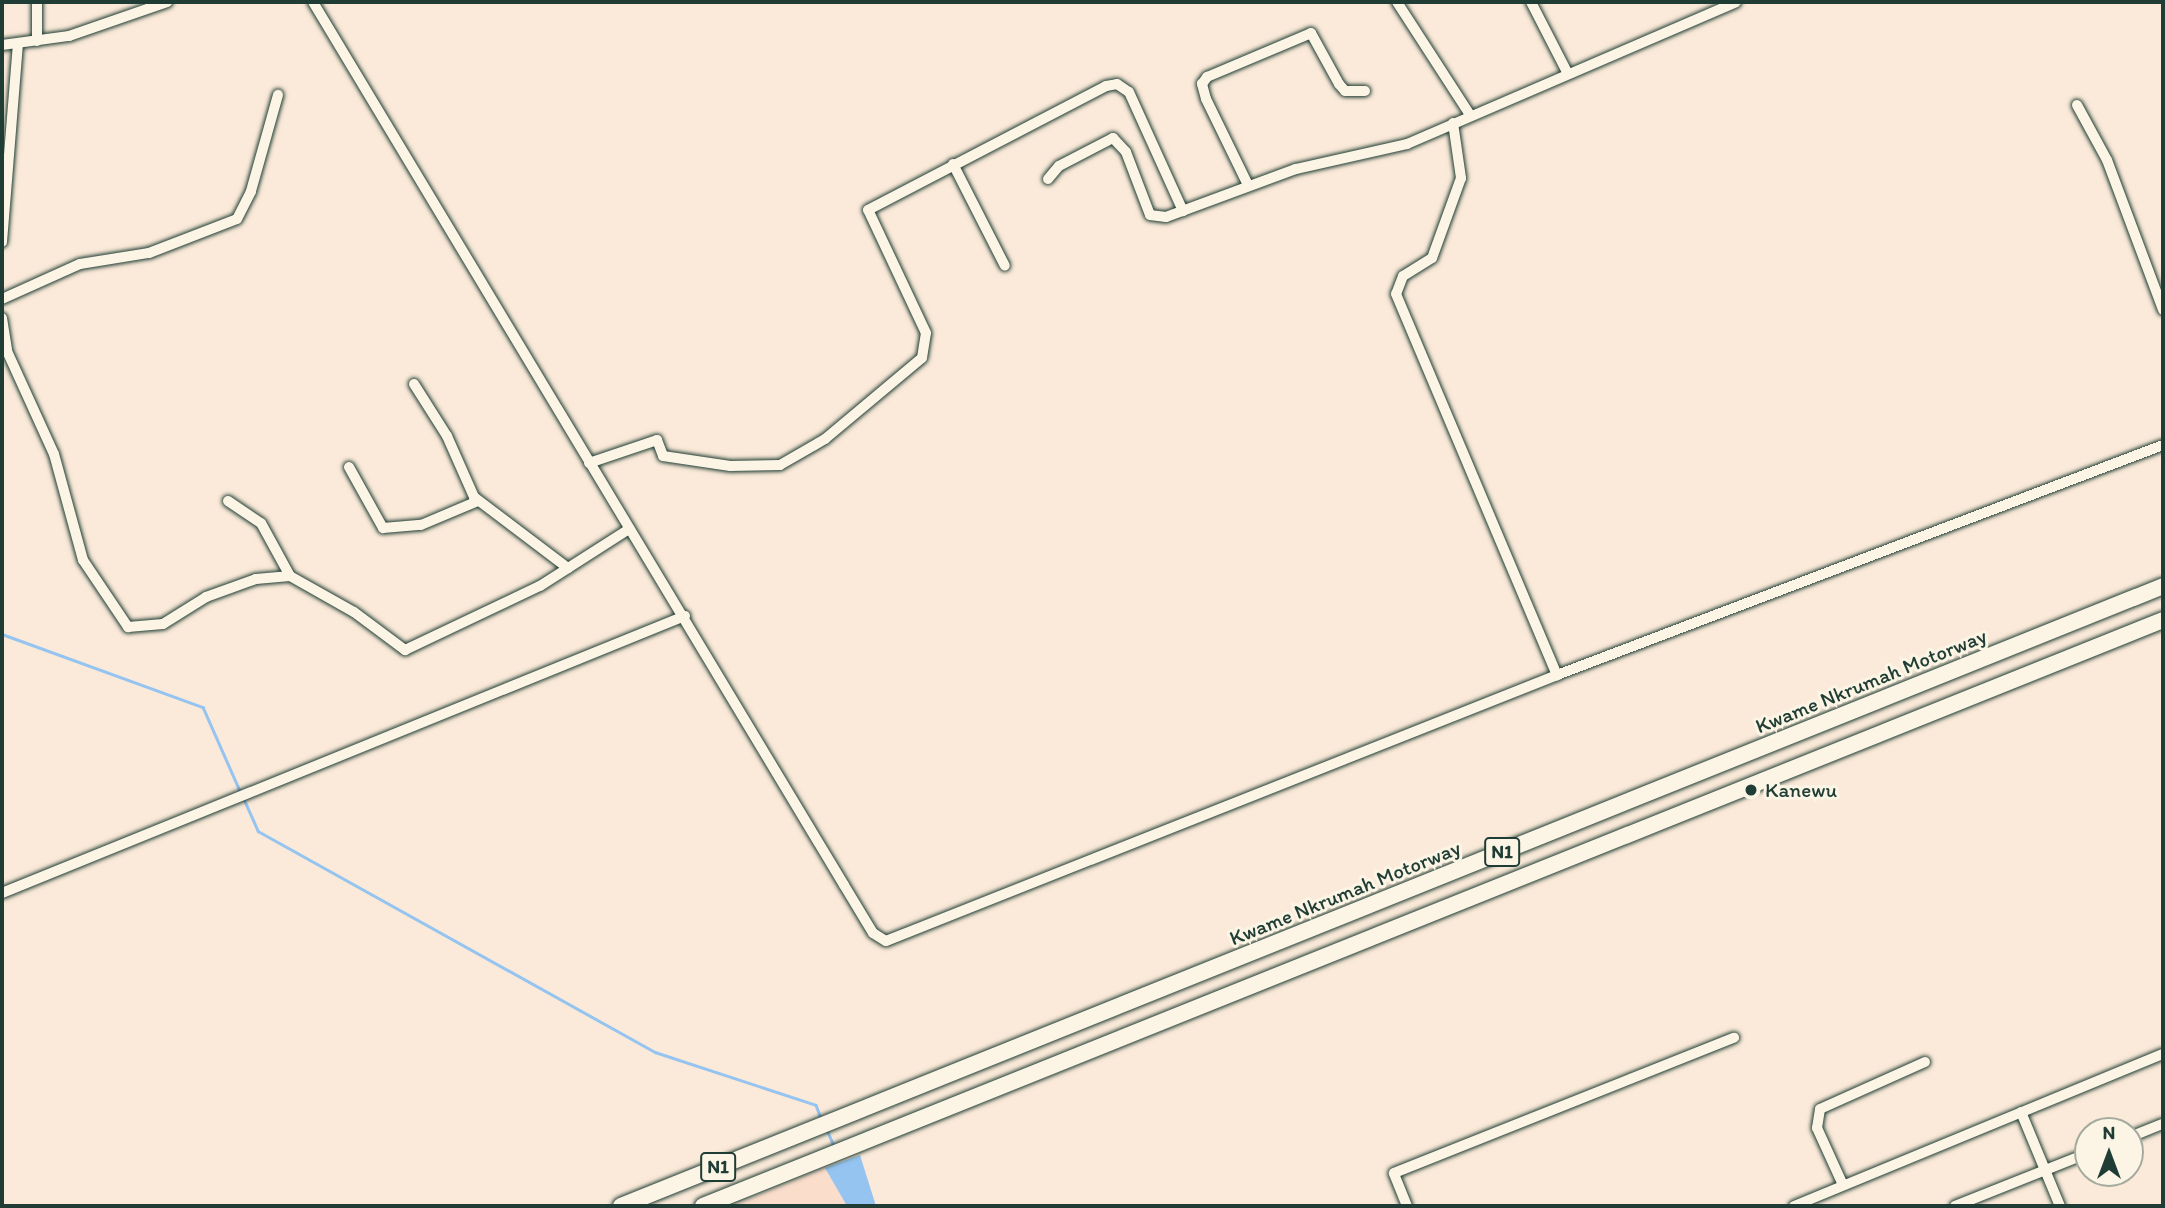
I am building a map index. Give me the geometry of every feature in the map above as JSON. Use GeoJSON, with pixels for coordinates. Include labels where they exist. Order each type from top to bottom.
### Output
{"type":"FeatureCollection","features":[{"type":"Feature","properties":{"kind":"highway","name":"Kwame Nkrumah Motorway"},"geometry":{"type":"LineString","coordinates":[[621,1206],[2163,586]]}},
{"type":"Feature","properties":{"kind":"highway","name":"N1"},"geometry":{"type":"LineString","coordinates":[[704,1206],[2163,620]]}},
{"type":"Feature","properties":{"kind":"street"},"geometry":{"type":"LineString","coordinates":[[37,2],[37,41]]}},
{"type":"Feature","properties":{"kind":"street"},"geometry":{"type":"LineString","coordinates":[[2,45],[69,36],[167,2]]}},
{"type":"Feature","properties":{"kind":"street"},"geometry":{"type":"LineString","coordinates":[[313,2],[589,463],[685,616],[858,909],[886,941],[1557,675],[2163,445]]}},
{"type":"Feature","properties":{"kind":"street"},"geometry":{"type":"LineString","coordinates":[[1397,2],[1470,115]]}},
{"type":"Feature","properties":{"kind":"street"},"geometry":{"type":"LineString","coordinates":[[1531,2],[1567,72]]}},
{"type":"Feature","properties":{"kind":"street"},"geometry":{"type":"LineString","coordinates":[[1048,179],[1059,166],[1113,138],[1126,152],[1150,215],[1166,218],[1248,185],[1388,151],[1567,72],[1736,2]]}},
{"type":"Feature","properties":{"kind":"street"},"geometry":{"type":"LineString","coordinates":[[1248,185],[1206,99],[1202,84],[1207,77],[1311,33],[1345,91],[1365,91]]}},
{"type":"Feature","properties":{"kind":"street"},"geometry":{"type":"LineString","coordinates":[[2,242],[18,44]]}},
{"type":"Feature","properties":{"kind":"street"},"geometry":{"type":"LineString","coordinates":[[589,463],[657,440],[663,456],[730,466],[780,466],[825,439],[922,358],[926,333],[868,211],[953,164],[1118,84],[1129,92],[1183,211]]}},
{"type":"Feature","properties":{"kind":"street"},"geometry":{"type":"LineString","coordinates":[[2,299],[80,264],[149,253],[237,219],[251,191],[278,95]]}},
{"type":"Feature","properties":{"kind":"street"},"geometry":{"type":"LineString","coordinates":[[2077,105],[2107,160],[2163,310]]}},
{"type":"Feature","properties":{"kind":"street"},"geometry":{"type":"LineString","coordinates":[[1453,123],[1461,178],[1432,258],[1403,276],[1396,294],[1557,675]]}},
{"type":"Feature","properties":{"kind":"street"},"geometry":{"type":"LineString","coordinates":[[953,164],[1006,266]]}},
{"type":"Feature","properties":{"kind":"street"},"geometry":{"type":"LineString","coordinates":[[2,318],[7,351],[54,454],[83,560],[128,627],[163,624],[206,597],[256,579],[290,576]]}},
{"type":"Feature","properties":{"kind":"street"},"geometry":{"type":"LineString","coordinates":[[414,384],[478,501],[568,568]]}},
{"type":"Feature","properties":{"kind":"street"},"geometry":{"type":"LineString","coordinates":[[349,467],[383,528],[421,525],[478,501]]}},
{"type":"Feature","properties":{"kind":"street"},"geometry":{"type":"LineString","coordinates":[[228,500],[261,523],[290,576],[354,612],[405,650],[568,568],[629,528]]}},
{"type":"Feature","properties":{"kind":"street"},"geometry":{"type":"LineString","coordinates":[[2,893],[685,616]]}},
{"type":"Feature","properties":{"kind":"street"},"geometry":{"type":"LineString","coordinates":[[1407,1206],[1394,1173],[1734,1038]]}},
{"type":"Feature","properties":{"kind":"street"},"geometry":{"type":"LineString","coordinates":[[1794,1206],[2163,1054]]}},
{"type":"Feature","properties":{"kind":"street"},"geometry":{"type":"LineString","coordinates":[[1843,1185],[1817,1128],[1820,1109],[1925,1062]]}},
{"type":"Feature","properties":{"kind":"street"},"geometry":{"type":"LineString","coordinates":[[2021,1112],[2060,1206]]}},
{"type":"Feature","properties":{"kind":"street"},"geometry":{"type":"LineString","coordinates":[[2144,1131],[2163,1124]]}},
{"type":"Feature","properties":{"kind":"street"},"geometry":{"type":"LineString","coordinates":[[1955,1206],[2074,1158]]}},
{"type":"Feature","properties":{"kind":"shaded area"},"geometry":{"type":"Polygon","coordinates":[[[825,1168],[847,1206],[731,1206],[825,1168]]]}},
{"type":"Feature","properties":{"kind":"water"},"geometry":{"type":"Polygon","coordinates":[[[860,1155],[876,1206],[847,1206],[825,1168],[860,1155]]]}},
{"type":"Feature","properties":{"kind":"waterway"},"geometry":{"type":"LineString","coordinates":[[2,634],[203,707],[241,793]]}},
{"type":"Feature","properties":{"kind":"waterway"},"geometry":{"type":"LineString","coordinates":[[244,799],[258,831],[655,1052],[816,1105],[821,1118]]}},
{"type":"Feature","properties":{"kind":"waterway"},"geometry":{"type":"LineString","coordinates":[[827,1130],[834,1146]]}},
{"type":"Feature","properties":{"kind":"place","name":"Kanewu"},"geometry":{"type":"Point","coordinates":[1751,790]}}]}
